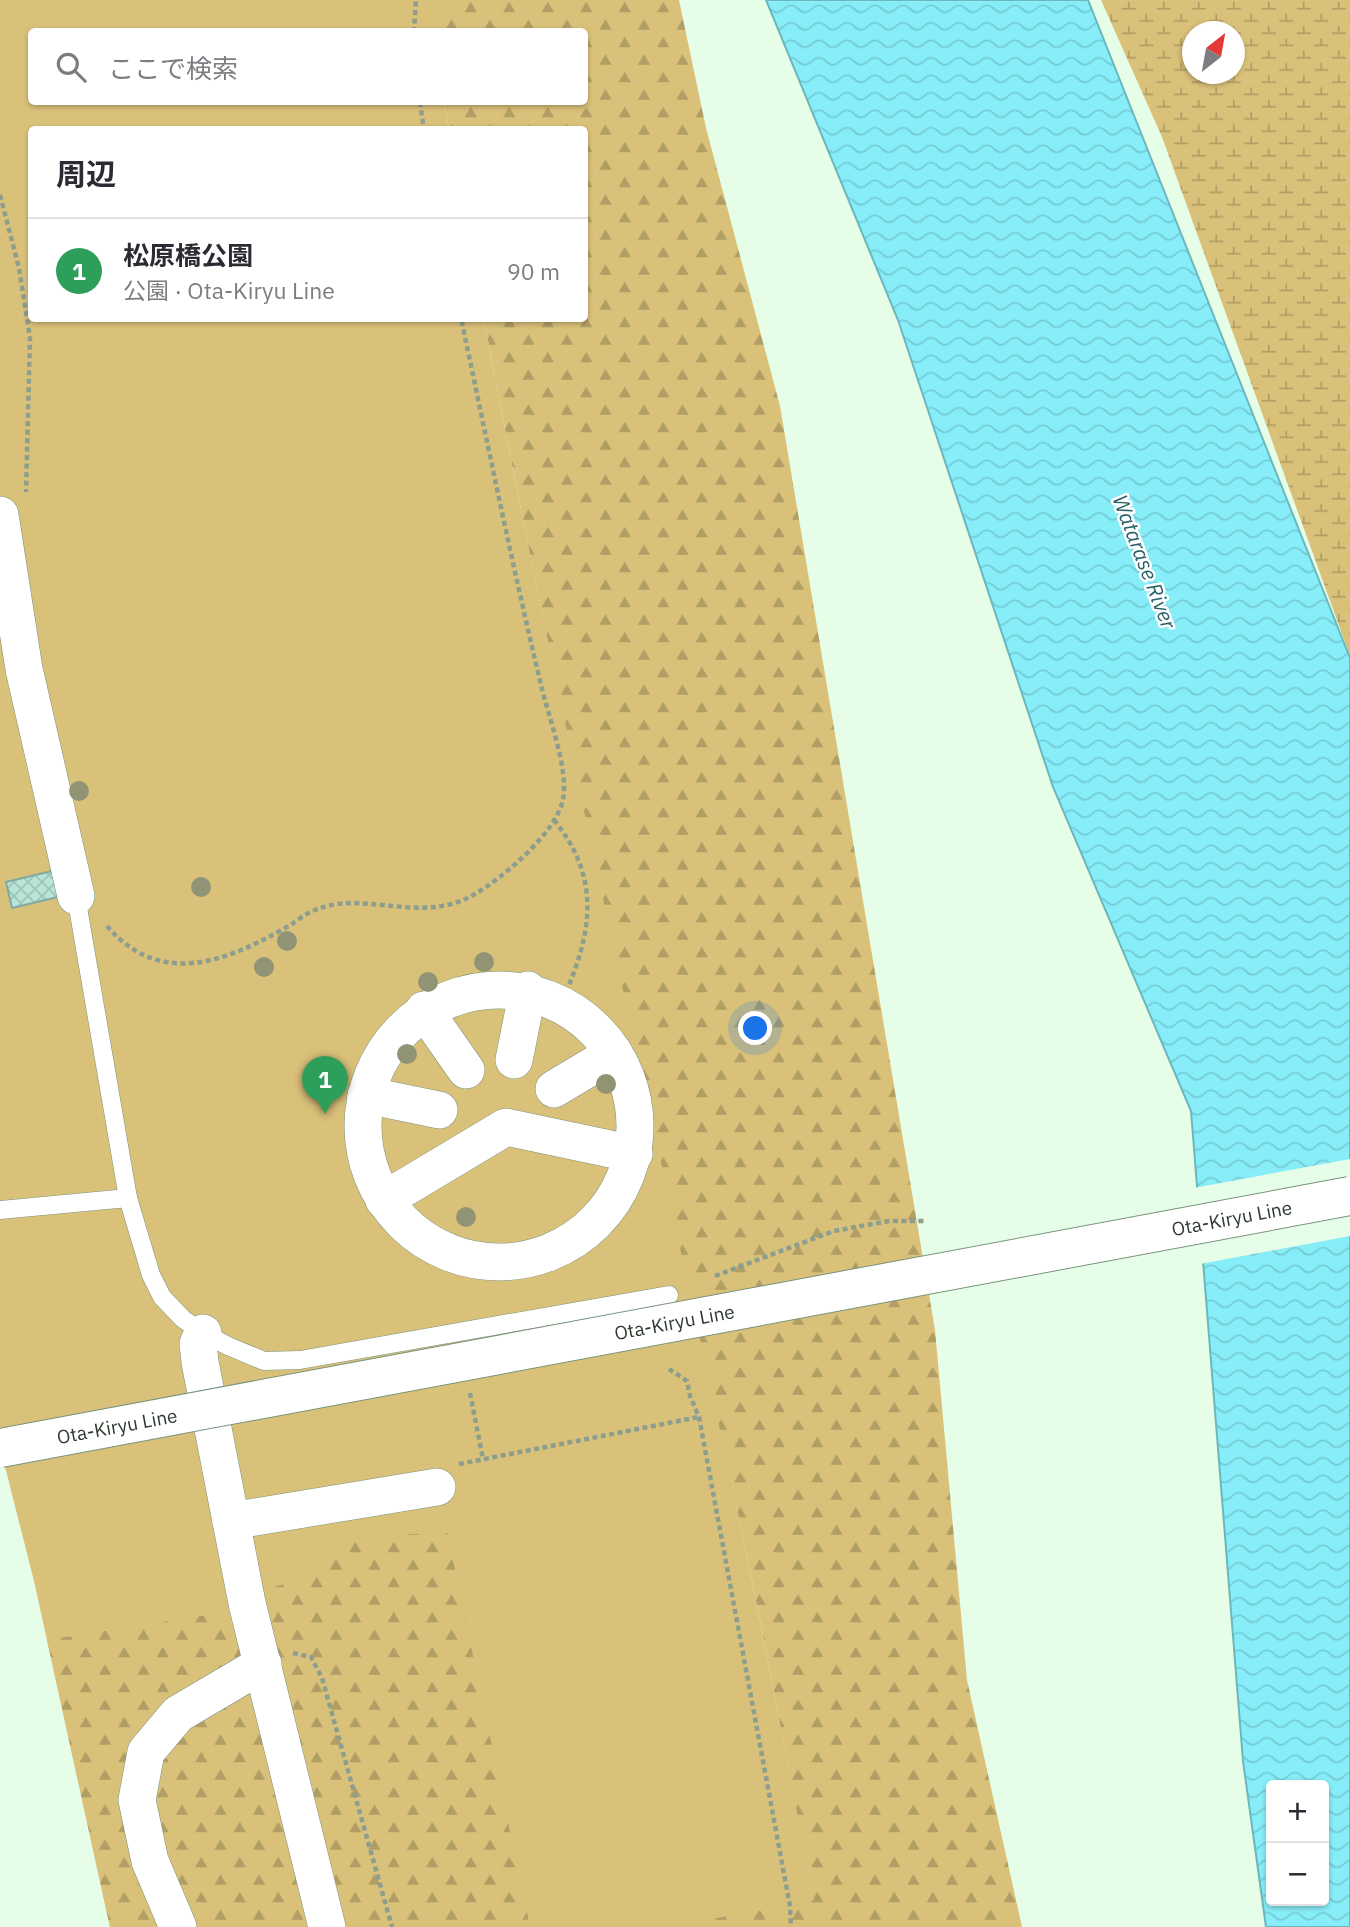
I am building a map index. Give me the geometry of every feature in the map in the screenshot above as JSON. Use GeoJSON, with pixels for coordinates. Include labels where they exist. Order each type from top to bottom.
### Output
{"type":"FeatureCollection","features":[{"type":"Feature","properties":{"kind":"main road","name":"Ota-Kiryu Line"},"geometry":{"type":"LineString","coordinates":[[0,1448],[1350,1196]]}},
{"type":"Feature","properties":{"kind":"street"},"geometry":{"type":"LineString","coordinates":[[13,506],[24,669],[89,908]]}},
{"type":"Feature","properties":{"kind":"street"},"geometry":{"type":"LineString","coordinates":[[492,990],[528,990],[561,1005],[591,1026],[614,1053],[629,1085],[636,1119],[634,1154],[620,1192],[596,1224],[563,1248],[525,1261],[484,1263],[445,1252],[411,1231],[384,1200],[369,1167],[363,1131],[366,1095],[377,1065],[395,1038],[425,1010],[458,997],[492,990]]}},
{"type":"Feature","properties":{"kind":"street"},"geometry":{"type":"LineString","coordinates":[[514,1060],[528,990]]}},
{"type":"Feature","properties":{"kind":"street"},"geometry":{"type":"LineString","coordinates":[[425,1010],[466,1070]]}},
{"type":"Feature","properties":{"kind":"street"},"geometry":{"type":"LineString","coordinates":[[554,1089],[614,1053]]}},
{"type":"Feature","properties":{"kind":"street"},"geometry":{"type":"LineString","coordinates":[[366,1095],[439,1110]]}},
{"type":"Feature","properties":{"kind":"street"},"geometry":{"type":"LineString","coordinates":[[384,1200],[506,1126],[634,1154]]}},
{"type":"Feature","properties":{"kind":"street"},"geometry":{"type":"LineString","coordinates":[[203,1333],[198,1344],[200,1362],[247,1604],[327,1927]]}},
{"type":"Feature","properties":{"kind":"street"},"geometry":{"type":"LineString","coordinates":[[231,1521],[433,1488]]}},
{"type":"Feature","properties":{"kind":"street"},"geometry":{"type":"LineString","coordinates":[[178,1927],[150,1861],[137,1800],[146,1752],[177,1714],[263,1664]]}},
{"type":"Feature","properties":{"kind":"lane"},"geometry":{"type":"LineString","coordinates":[[89,908],[128,1198],[151,1275],[162,1297],[183,1319],[203,1333],[264,1360],[300,1360],[669,1295]]}},
{"type":"Feature","properties":{"kind":"lane"},"geometry":{"type":"LineString","coordinates":[[0,1210],[128,1198]]}},
{"type":"Feature","properties":{"kind":"path"},"geometry":{"type":"LineString","coordinates":[[414,28],[416,0]]}},
{"type":"Feature","properties":{"kind":"path"},"geometry":{"type":"LineString","coordinates":[[420,105],[423,126]]}},
{"type":"Feature","properties":{"kind":"path"},"geometry":{"type":"LineString","coordinates":[[0,195],[19,268],[30,338],[13,506]]}},
{"type":"Feature","properties":{"kind":"path"},"geometry":{"type":"LineString","coordinates":[[89,908],[120,941],[143,956],[167,963],[191,965],[232,955],[315,910],[366,904],[419,909],[445,905],[474,895],[509,869],[554,820],[563,802],[565,783],[462,322]]}},
{"type":"Feature","properties":{"kind":"path"},"geometry":{"type":"LineString","coordinates":[[554,820],[567,836],[585,876],[588,908],[581,957],[561,1005]]}},
{"type":"Feature","properties":{"kind":"path"},"geometry":{"type":"LineString","coordinates":[[669,1295],[834,1231],[889,1221],[924,1221]]}},
{"type":"Feature","properties":{"kind":"path"},"geometry":{"type":"LineString","coordinates":[[668,1369],[687,1381],[699,1417],[788,1892],[791,1927]]}},
{"type":"Feature","properties":{"kind":"path"},"geometry":{"type":"LineString","coordinates":[[433,1488],[428,1478],[434,1470],[699,1417]]}},
{"type":"Feature","properties":{"kind":"path"},"geometry":{"type":"LineString","coordinates":[[263,1664],[289,1651],[311,1657],[322,1678],[392,1927]]}},
{"type":"Feature","properties":{"kind":"green space"},"geometry":{"type":"Polygon","coordinates":[[[0,0],[438,0],[438,28],[28,28],[28,105],[445,105],[448,126],[28,126],[28,322],[485,322],[576,771],[740,1522],[820,1927],[110,1927],[34,1581],[0,1447],[0,0]]]}},
{"type":"Feature","properties":{"kind":"green space"},"geometry":{"type":"Polygon","coordinates":[[[438,0],[679,0],[706,128],[780,406],[935,1330],[967,1680],[1022,1927],[661,1927],[814,1900],[739,1518],[543,619],[485,322],[588,322],[588,126],[448,126],[445,105],[588,105],[588,28],[438,28],[438,0]]]}},
{"type":"Feature","properties":{"kind":"green space"},"geometry":{"type":"Polygon","coordinates":[[[1101,0],[1350,0],[1350,656],[1162,137],[1101,0]]]}},
{"type":"Feature","properties":{"kind":"green space"},"geometry":{"type":"Polygon","coordinates":[[[447,1532],[530,1927],[110,1927],[47,1640],[213,1614],[277,1586],[303,1579],[343,1538],[447,1532]]]}},
{"type":"Feature","properties":{"kind":"water","name":"Watarase River"},"geometry":{"type":"Polygon","coordinates":[[[766,0],[1088,0],[1350,658],[1350,1927],[1266,1927],[1243,1761],[1191,1111],[1053,787],[898,320],[766,0]]]}},
{"type":"Feature","properties":{"kind":"pier"},"geometry":{"type":"Polygon","coordinates":[[[1350,1159],[1350,1236],[1200,1264],[1194,1188],[1350,1159]]]}},
{"type":"Feature","properties":{"kind":"building"},"geometry":{"type":"Polygon","coordinates":[[[52,871],[58,897],[12,908],[6,882],[52,871]]]}},
{"type":"Feature","properties":{"kind":"place","name":"松原橋公園"},"geometry":{"type":"Point","coordinates":[325,1114]}}]}
